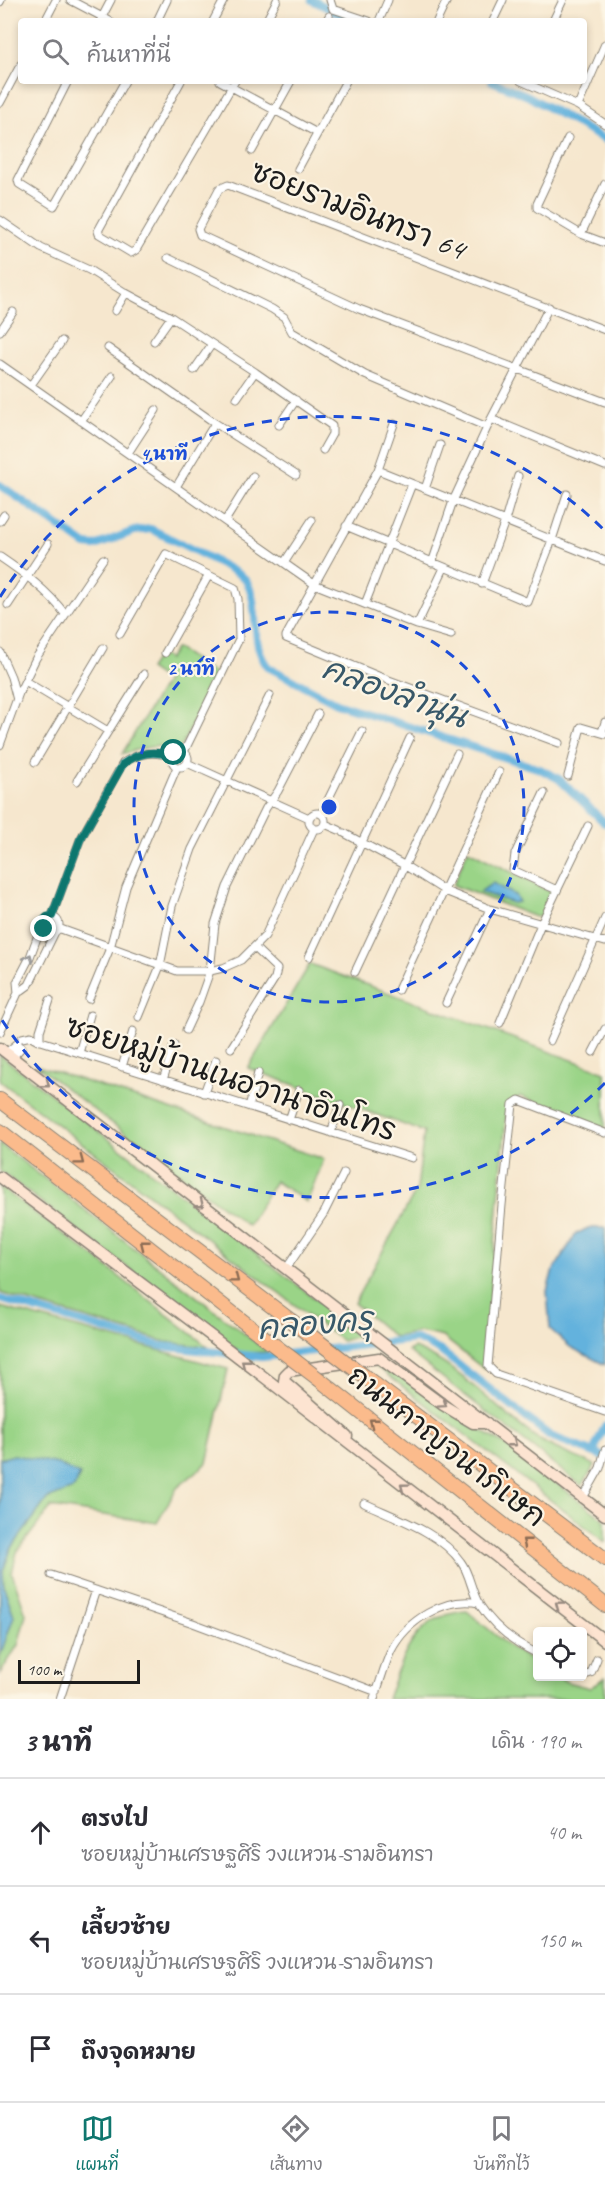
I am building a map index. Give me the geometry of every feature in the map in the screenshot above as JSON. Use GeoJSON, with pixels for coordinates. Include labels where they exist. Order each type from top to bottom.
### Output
{"type":"FeatureCollection","features":[{"type":"Feature","properties":{"kind":"highway","name":"ถนนกาญจนาภิเษก"},"geometry":{"type":"LineString","coordinates":[[0,1100],[605,1559]]}},
{"type":"Feature","properties":{"kind":"highway","name":"ถนนกาญจนาภิเษก"},"geometry":{"type":"LineString","coordinates":[[0,1131],[605,1605]]}},
{"type":"Feature","properties":{"kind":"main road"},"geometry":{"type":"LineString","coordinates":[[6,1053],[605,1515]]}},
{"type":"Feature","properties":{"kind":"main road"},"geometry":{"type":"LineString","coordinates":[[0,1177],[211,1336],[605,1641]]}},
{"type":"Feature","properties":{"kind":"main road"},"geometry":{"type":"LineString","coordinates":[[369,1460],[338,1426],[284,1381],[289,1371],[379,1358],[473,1423],[488,1423]]}},
{"type":"Feature","properties":{"kind":"street"},"geometry":{"type":"LineString","coordinates":[[47,18],[56,0]]}},
{"type":"Feature","properties":{"kind":"street"},"geometry":{"type":"LineString","coordinates":[[70,0],[99,18]]}},
{"type":"Feature","properties":{"kind":"street"},"geometry":{"type":"LineString","coordinates":[[102,18],[111,0]]}},
{"type":"Feature","properties":{"kind":"street"},"geometry":{"type":"LineString","coordinates":[[158,18],[167,0]]}},
{"type":"Feature","properties":{"kind":"street"},"geometry":{"type":"LineString","coordinates":[[215,18],[224,0]]}},
{"type":"Feature","properties":{"kind":"street"},"geometry":{"type":"LineString","coordinates":[[268,18],[277,0]]}},
{"type":"Feature","properties":{"kind":"street"},"geometry":{"type":"LineString","coordinates":[[380,18],[388,0]]}},
{"type":"Feature","properties":{"kind":"street"},"geometry":{"type":"LineString","coordinates":[[438,18],[447,0]]}},
{"type":"Feature","properties":{"kind":"street"},"geometry":{"type":"LineString","coordinates":[[494,18],[503,0]]}},
{"type":"Feature","properties":{"kind":"street"},"geometry":{"type":"LineString","coordinates":[[554,18],[563,0]]}},
{"type":"Feature","properties":{"kind":"street"},"geometry":{"type":"LineString","coordinates":[[330,1],[333,9],[360,18]]}},
{"type":"Feature","properties":{"kind":"street"},"geometry":{"type":"LineString","coordinates":[[578,106],[605,44]]}},
{"type":"Feature","properties":{"kind":"street"},"geometry":{"type":"LineString","coordinates":[[0,103],[18,70]]}},
{"type":"Feature","properties":{"kind":"street"},"geometry":{"type":"LineString","coordinates":[[66,84],[18,180],[19,184],[54,206],[123,84]]}},
{"type":"Feature","properties":{"kind":"street"},"geometry":{"type":"LineString","coordinates":[[179,84],[98,231],[99,234],[131,253],[136,250],[234,84],[274,111],[317,133]]}},
{"type":"Feature","properties":{"kind":"street"},"geometry":{"type":"LineString","coordinates":[[252,151],[289,84]]}},
{"type":"Feature","properties":{"kind":"street"},"geometry":{"type":"LineString","coordinates":[[298,169],[344,84]]}},
{"type":"Feature","properties":{"kind":"street"},"geometry":{"type":"LineString","coordinates":[[528,84],[578,106],[605,124]]}},
{"type":"Feature","properties":{"kind":"street"},"geometry":{"type":"LineString","coordinates":[[568,138],[537,204],[540,211],[581,234],[605,243]]}},
{"type":"Feature","properties":{"kind":"street"},"geometry":{"type":"LineString","coordinates":[[581,234],[605,184]]}},
{"type":"Feature","properties":{"kind":"street","name":"ซอยรามอินทรา 64"},"geometry":{"type":"LineString","coordinates":[[605,330],[228,185],[223,185],[219,189],[198,229],[200,235],[359,309],[605,402]]}},
{"type":"Feature","properties":{"kind":"street"},"geometry":{"type":"LineString","coordinates":[[0,220],[40,248],[89,270],[171,317],[296,400],[332,426],[332,434],[323,450]]}},
{"type":"Feature","properties":{"kind":"street"},"geometry":{"type":"LineString","coordinates":[[168,258],[272,309],[284,317],[292,332],[365,375],[605,466]]}},
{"type":"Feature","properties":{"kind":"street"},"geometry":{"type":"LineString","coordinates":[[115,311],[126,293]]}},
{"type":"Feature","properties":{"kind":"street"},"geometry":{"type":"LineString","coordinates":[[432,563],[453,501],[489,423],[549,307]]}},
{"type":"Feature","properties":{"kind":"street"},"geometry":{"type":"LineString","coordinates":[[0,331],[13,312]]}},
{"type":"Feature","properties":{"kind":"street"},"geometry":{"type":"LineString","coordinates":[[154,341],[171,317]]}},
{"type":"Feature","properties":{"kind":"street"},"geometry":{"type":"LineString","coordinates":[[31,385],[62,341]]}},
{"type":"Feature","properties":{"kind":"street"},"geometry":{"type":"LineString","coordinates":[[194,370],[212,344]]}},
{"type":"Feature","properties":{"kind":"street"},"geometry":{"type":"LineString","coordinates":[[108,348],[215,423],[296,475]]}},
{"type":"Feature","properties":{"kind":"street"},"geometry":{"type":"LineString","coordinates":[[0,364],[314,584],[417,625],[451,635]]}},
{"type":"Feature","properties":{"kind":"street"},"geometry":{"type":"LineString","coordinates":[[237,398],[255,372]]}},
{"type":"Feature","properties":{"kind":"street"},"geometry":{"type":"LineString","coordinates":[[81,421],[112,376]]}},
{"type":"Feature","properties":{"kind":"street"},"geometry":{"type":"LineString","coordinates":[[279,425],[296,400]]}},
{"type":"Feature","properties":{"kind":"street"},"geometry":{"type":"LineString","coordinates":[[128,453],[156,410]]}},
{"type":"Feature","properties":{"kind":"street"},"geometry":{"type":"LineString","coordinates":[[176,487],[215,423]]}},
{"type":"Feature","properties":{"kind":"street"},"geometry":{"type":"LineString","coordinates":[[394,424],[378,470],[286,636],[289,641],[378,676],[559,743]]}},
{"type":"Feature","properties":{"kind":"street"},"geometry":{"type":"LineString","coordinates":[[425,489],[440,445]]}},
{"type":"Feature","properties":{"kind":"street"},"geometry":{"type":"LineString","coordinates":[[378,470],[605,561]]}},
{"type":"Feature","properties":{"kind":"street"},"geometry":{"type":"LineString","coordinates":[[225,521],[253,476]]}},
{"type":"Feature","properties":{"kind":"street"},"geometry":{"type":"LineString","coordinates":[[482,584],[505,521],[518,476]]}},
{"type":"Feature","properties":{"kind":"street"},"geometry":{"type":"LineString","coordinates":[[365,604],[412,484]]}},
{"type":"Feature","properties":{"kind":"street"},"geometry":{"type":"LineString","coordinates":[[346,526],[528,602],[567,494]]}},
{"type":"Feature","properties":{"kind":"street"},"geometry":{"type":"LineString","coordinates":[[284,563],[312,520]]}},
{"type":"Feature","properties":{"kind":"street"},"geometry":{"type":"LineString","coordinates":[[8,605],[48,544]]}},
{"type":"Feature","properties":{"kind":"street"},"geometry":{"type":"LineString","coordinates":[[120,634],[166,554],[235,588],[238,599],[239,639],[184,752]]}},
{"type":"Feature","properties":{"kind":"street"},"geometry":{"type":"LineString","coordinates":[[0,557],[27,575],[52,597],[65,615]]}},
{"type":"Feature","properties":{"kind":"street"},"geometry":{"type":"LineString","coordinates":[[0,745],[36,658],[103,559]]}},
{"type":"Feature","properties":{"kind":"street"},"geometry":{"type":"LineString","coordinates":[[417,625],[444,568]]}},
{"type":"Feature","properties":{"kind":"street"},"geometry":{"type":"LineString","coordinates":[[165,653],[209,575]]}},
{"type":"Feature","properties":{"kind":"street"},"geometry":{"type":"LineString","coordinates":[[35,762],[103,648]]}},
{"type":"Feature","properties":{"kind":"street"},"geometry":{"type":"LineString","coordinates":[[0,652],[11,677],[17,700]]}},
{"type":"Feature","properties":{"kind":"street"},"geometry":{"type":"LineString","coordinates":[[77,781],[144,674]]}},
{"type":"Feature","properties":{"kind":"street"},"geometry":{"type":"LineString","coordinates":[[25,681],[108,731]]}},
{"type":"Feature","properties":{"kind":"street"},"geometry":{"type":"LineString","coordinates":[[139,1017],[160,966],[172,906],[192,849],[270,695]]}},
{"type":"Feature","properties":{"kind":"street"},"geometry":{"type":"LineString","coordinates":[[186,1030],[210,971],[215,924],[227,887],[318,714]]}},
{"type":"Feature","properties":{"kind":"street"},"geometry":{"type":"LineString","coordinates":[[568,777],[581,727],[603,733],[605,722]]}},
{"type":"Feature","properties":{"kind":"street"},"geometry":{"type":"LineString","coordinates":[[321,814],[362,731]]}},
{"type":"Feature","properties":{"kind":"street"},"geometry":{"type":"LineString","coordinates":[[309,957],[410,738]]}},
{"type":"Feature","properties":{"kind":"street"},"geometry":{"type":"LineString","coordinates":[[177,767],[171,761],[172,756],[178,751],[184,752],[188,758],[187,763]]}},
{"type":"Feature","properties":{"kind":"street"},"geometry":{"type":"LineString","coordinates":[[18,993],[17,982],[30,957],[42,924],[45,919],[52,916],[80,840],[123,764],[145,752],[160,752],[172,756]]}},
{"type":"Feature","properties":{"kind":"street"},"geometry":{"type":"LineString","coordinates":[[355,972],[457,753]]}},
{"type":"Feature","properties":{"kind":"street"},"geometry":{"type":"LineString","coordinates":[[187,763],[309,818]]}},
{"type":"Feature","properties":{"kind":"street"},"geometry":{"type":"LineString","coordinates":[[177,767],[187,763]]}},
{"type":"Feature","properties":{"kind":"street"},"geometry":{"type":"LineString","coordinates":[[89,999],[110,948],[126,887],[177,767]]}},
{"type":"Feature","properties":{"kind":"street"},"geometry":{"type":"LineString","coordinates":[[398,990],[446,891],[499,772]]}},
{"type":"Feature","properties":{"kind":"street"},"geometry":{"type":"LineString","coordinates":[[544,793],[514,854],[513,870],[558,890]]}},
{"type":"Feature","properties":{"kind":"street"},"geometry":{"type":"LineString","coordinates":[[313,814],[321,814],[325,818],[325,824],[319,830],[314,829],[309,826],[309,818],[313,814]]}},
{"type":"Feature","properties":{"kind":"street"},"geometry":{"type":"LineString","coordinates":[[325,824],[404,865],[446,891],[490,909],[605,942]]}},
{"type":"Feature","properties":{"kind":"street"},"geometry":{"type":"LineString","coordinates":[[500,1023],[541,924],[588,826]]}},
{"type":"Feature","properties":{"kind":"street"},"geometry":{"type":"LineString","coordinates":[[42,924],[45,931],[50,933],[57,930],[177,971],[210,971],[242,960],[265,936],[314,829]]}},
{"type":"Feature","properties":{"kind":"street"},"geometry":{"type":"LineString","coordinates":[[446,1003],[490,909]]}},
{"type":"Feature","properties":{"kind":"street"},"geometry":{"type":"LineString","coordinates":[[0,1032],[18,993],[29,985],[57,930],[58,921],[52,916]]}},
{"type":"Feature","properties":{"kind":"street"},"geometry":{"type":"LineString","coordinates":[[550,1041],[605,918]]}},
{"type":"Feature","properties":{"kind":"street"},"geometry":{"type":"LineString","coordinates":[[231,1048],[275,978],[277,969],[255,948]]}},
{"type":"Feature","properties":{"kind":"street"},"geometry":{"type":"LineString","coordinates":[[39,1040],[50,1000]]}},
{"type":"Feature","properties":{"kind":"street"},"geometry":{"type":"LineString","coordinates":[[79,1053],[90,1015]]}},
{"type":"Feature","properties":{"kind":"street"},"geometry":{"type":"LineString","coordinates":[[593,1052],[605,1029]]}},
{"type":"Feature","properties":{"kind":"street"},"geometry":{"type":"LineString","coordinates":[[122,1067],[133,1031]]}},
{"type":"Feature","properties":{"kind":"street","name":"ซอยหมู่บ้านเนอวานาอินโทร"},"geometry":{"type":"LineString","coordinates":[[6,1053],[23,1043],[39,1040],[411,1158]]}},
{"type":"Feature","properties":{"kind":"street"},"geometry":{"type":"LineString","coordinates":[[163,1080],[174,1045]]}},
{"type":"Feature","properties":{"kind":"street"},"geometry":{"type":"LineString","coordinates":[[204,1093],[216,1060]]}},
{"type":"Feature","properties":{"kind":"street"},"geometry":{"type":"LineString","coordinates":[[249,1107],[258,1073]]}},
{"type":"Feature","properties":{"kind":"street"},"geometry":{"type":"LineString","coordinates":[[289,1120],[299,1090]]}},
{"type":"Feature","properties":{"kind":"street"},"geometry":{"type":"LineString","coordinates":[[605,1132],[519,1100],[513,1104],[488,1366],[496,1374],[605,1412]]}},
{"type":"Feature","properties":{"kind":"street"},"geometry":{"type":"LineString","coordinates":[[331,1133],[340,1105]]}},
{"type":"Feature","properties":{"kind":"street"},"geometry":{"type":"LineString","coordinates":[[285,1269],[324,1213],[344,1173]]}},
{"type":"Feature","properties":{"kind":"street"},"geometry":{"type":"LineString","coordinates":[[583,1498],[600,1468],[605,1451]]}},
{"type":"Feature","properties":{"kind":"street"},"geometry":{"type":"LineString","coordinates":[[364,1503],[436,1538],[449,1549],[462,1563],[479,1603],[518,1644],[533,1652]]}},
{"type":"Feature","properties":{"kind":"street"},"geometry":{"type":"LineString","coordinates":[[51,1575],[193,1623],[376,1695],[392,1650],[409,1627],[441,1607],[466,1600],[479,1603]]}},
{"type":"Feature","properties":{"kind":"street"},"geometry":{"type":"LineString","coordinates":[[60,1699],[96,1590]]}},
{"type":"Feature","properties":{"kind":"street"},"geometry":{"type":"LineString","coordinates":[[587,1675],[591,1673],[597,1659]]}},
{"type":"Feature","properties":{"kind":"green space"},"geometry":{"type":"Polygon","coordinates":[[[176,648],[216,674],[181,747],[152,747],[122,754],[166,681],[149,669],[159,654],[168,659],[176,648]]]}},
{"type":"Feature","properties":{"kind":"green space"},"geometry":{"type":"Polygon","coordinates":[[[468,850],[551,892],[541,916],[535,917],[453,885],[468,850]]]}},
{"type":"Feature","properties":{"kind":"green space"},"geometry":{"type":"Polygon","coordinates":[[[310,964],[605,1072],[605,1129],[520,1096],[507,1106],[484,1369],[443,1337],[420,1332],[394,1337],[354,1303],[417,1189],[424,1132],[248,1068],[310,964]]]}},
{"type":"Feature","properties":{"kind":"green space"},"geometry":{"type":"Polygon","coordinates":[[[0,1055],[362,1335],[342,1341],[0,1081],[0,1055]]]}},
{"type":"Feature","properties":{"kind":"green space"},"geometry":{"type":"Polygon","coordinates":[[[35,1065],[324,1159],[307,1202],[275,1181],[248,1226],[35,1065]]]}},
{"type":"Feature","properties":{"kind":"green space"},"geometry":{"type":"Polygon","coordinates":[[[0,1144],[268,1352],[241,1353],[0,1171],[0,1144]]]}},
{"type":"Feature","properties":{"kind":"green space"},"geometry":{"type":"Polygon","coordinates":[[[0,1187],[97,1259],[208,1347],[166,1342],[0,1293],[0,1187]]]}},
{"type":"Feature","properties":{"kind":"green space"},"geometry":{"type":"Polygon","coordinates":[[[0,1307],[228,1369],[207,1463],[177,1488],[157,1523],[51,1507],[17,1552],[12,1573],[26,1614],[18,1645],[0,1674],[0,1307]]]}},
{"type":"Feature","properties":{"kind":"green space"},"geometry":{"type":"Polygon","coordinates":[[[414,1348],[448,1366],[540,1440],[595,1465],[582,1486],[408,1351],[414,1348]]]}},
{"type":"Feature","properties":{"kind":"green space"},"geometry":{"type":"Polygon","coordinates":[[[376,1360],[471,1425],[506,1445],[605,1520],[605,1542],[372,1363],[376,1360]]]}},
{"type":"Feature","properties":{"kind":"green space"},"geometry":{"type":"Polygon","coordinates":[[[467,1611],[511,1648],[533,1662],[533,1681],[565,1681],[590,1688],[605,1677],[605,1699],[387,1699],[401,1662],[414,1639],[432,1621],[453,1613],[467,1611]]]}},
{"type":"Feature","properties":{"kind":"water"},"geometry":{"type":"Polygon","coordinates":[[[493,883],[515,895],[519,902],[513,903],[480,892],[493,883]]]}},
{"type":"Feature","properties":{"kind":"water"},"geometry":{"type":"Polygon","coordinates":[[[588,1228],[605,1228],[605,1365],[570,1347],[550,1329],[547,1291],[552,1273],[576,1234],[588,1228]]]}},
{"type":"Feature","properties":{"kind":"water"},"geometry":{"type":"Polygon","coordinates":[[[14,1455],[58,1464],[80,1475],[73,1489],[47,1499],[11,1549],[3,1571],[4,1587],[14,1616],[0,1656],[0,1459],[14,1455]]]}},
{"type":"Feature","properties":{"kind":"waterway"},"geometry":{"type":"LineString","coordinates":[[312,0],[347,18]]}},
{"type":"Feature","properties":{"kind":"waterway"},"geometry":{"type":"LineString","coordinates":[[499,84],[528,96],[605,140]]}},
{"type":"Feature","properties":{"kind":"waterway","name":"คลองลำนุ่น"},"geometry":{"type":"LineString","coordinates":[[0,485],[86,545],[95,546],[134,531],[151,529],[230,569],[245,579],[250,589],[258,647],[268,667],[339,704],[540,769],[559,779],[605,823]]}},
{"type":"Feature","properties":{"kind":"waterway","name":"คลองครุ"},"geometry":{"type":"LineString","coordinates":[[0,1299],[161,1346],[262,1357],[416,1339],[439,1350],[550,1436],[605,1457]]}},
{"type":"Feature","properties":{"kind":"waterway"},"geometry":{"type":"LineString","coordinates":[[593,1452],[605,1426]]}},
{"type":"Feature","properties":{"kind":"route"},"geometry":{"type":"LineString","coordinates":[[44,929],[43,921],[52,916],[80,840],[123,764],[145,752],[160,752],[172,756],[174,753]]}}]}
